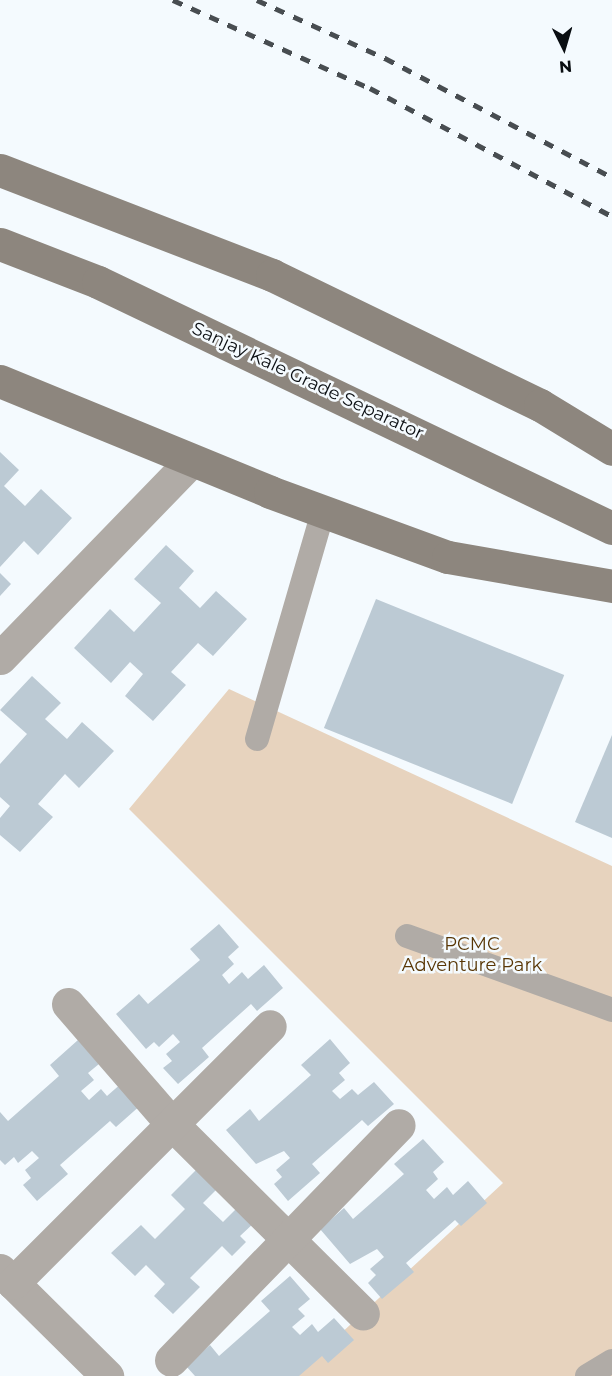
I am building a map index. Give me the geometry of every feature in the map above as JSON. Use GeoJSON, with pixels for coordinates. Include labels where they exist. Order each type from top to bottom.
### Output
{"type":"FeatureCollection","features":[{"type":"Feature","properties":{"kind":"main road"},"geometry":{"type":"LineString","coordinates":[[0,170],[272,275],[540,405],[612,449]]}},
{"type":"Feature","properties":{"kind":"main road","name":"Sanjay Kale Grade Separator"},"geometry":{"type":"LineString","coordinates":[[0,244],[98,282],[612,528]]}},
{"type":"Feature","properties":{"kind":"main road"},"geometry":{"type":"LineString","coordinates":[[0,381],[191,461],[448,557],[612,586]]}},
{"type":"Feature","properties":{"kind":"street"},"geometry":{"type":"LineString","coordinates":[[0,658],[191,461]]}},
{"type":"Feature","properties":{"kind":"street"},"geometry":{"type":"LineString","coordinates":[[68,1004],[172,1124],[286,1241],[363,1314]]}},
{"type":"Feature","properties":{"kind":"street"},"geometry":{"type":"LineString","coordinates":[[107,1376],[7,1276],[172,1124],[270,1026]]}},
{"type":"Feature","properties":{"kind":"street"},"geometry":{"type":"LineString","coordinates":[[171,1360],[399,1125]]}},
{"type":"Feature","properties":{"kind":"lane"},"geometry":{"type":"LineString","coordinates":[[257,739],[323,512]]}},
{"type":"Feature","properties":{"kind":"lane"},"geometry":{"type":"LineString","coordinates":[[406,936],[612,1010]]}},
{"type":"Feature","properties":{"kind":"lane"},"geometry":{"type":"LineString","coordinates":[[586,1376],[612,1361]]}},
{"type":"Feature","properties":{"kind":"green space","name":"PCMC Adventure Park"},"geometry":{"type":"Polygon","coordinates":[[[229,689],[612,866],[612,1376],[295,1376],[503,1183],[129,809],[229,689]]]}},
{"type":"Feature","properties":{"kind":"building"},"geometry":{"type":"Polygon","coordinates":[[[0,452],[19,470],[4,486],[25,506],[41,489],[72,518],[38,555],[24,541],[0,567],[0,452]]]}},
{"type":"Feature","properties":{"kind":"building"},"geometry":{"type":"Polygon","coordinates":[[[166,545],[194,571],[179,588],[200,608],[216,591],[247,619],[213,656],[198,643],[171,672],[186,685],[153,721],[125,696],[143,674],[130,662],[111,683],[74,648],[110,609],[134,632],[161,603],[134,579],[166,545]]]}},
{"type":"Feature","properties":{"kind":"building"},"geometry":{"type":"Polygon","coordinates":[[[0,573],[11,584],[0,596],[0,573]]]}},
{"type":"Feature","properties":{"kind":"building"},"geometry":{"type":"Polygon","coordinates":[[[376,599],[564,675],[512,804],[324,728],[376,599]]]}},
{"type":"Feature","properties":{"kind":"building"},"geometry":{"type":"Polygon","coordinates":[[[32,676],[61,703],[45,719],[67,739],[82,722],[114,751],[79,788],[65,774],[38,804],[53,817],[20,852],[0,835],[0,818],[10,806],[0,797],[0,764],[27,734],[0,710],[32,676]]]}},
{"type":"Feature","properties":{"kind":"building"},"geometry":{"type":"Polygon","coordinates":[[[612,735],[612,838],[575,822],[612,735]]]}},
{"type":"Feature","properties":{"kind":"building"},"geometry":{"type":"Polygon","coordinates":[[[219,924],[239,947],[228,957],[234,964],[222,975],[229,984],[242,972],[248,979],[264,965],[283,988],[257,1011],[251,1004],[202,1048],[209,1057],[178,1084],[163,1068],[172,1061],[166,1054],[180,1042],[173,1034],[159,1047],[154,1042],[146,1049],[116,1014],[139,994],[148,1004],[200,960],[190,949],[219,924]]]}},
{"type":"Feature","properties":{"kind":"building"},"geometry":{"type":"Polygon","coordinates":[[[330,1039],[350,1063],[339,1073],[345,1080],[332,1091],[340,1099],[352,1089],[358,1095],[374,1082],[394,1104],[368,1126],[362,1120],[312,1164],[320,1173],[288,1201],[274,1184],[282,1177],[276,1170],[290,1158],[284,1151],[256,1164],[226,1130],[250,1109],[259,1121],[311,1075],[301,1065],[330,1039]]]}},
{"type":"Feature","properties":{"kind":"building"},"geometry":{"type":"Polygon","coordinates":[[[78,1040],[99,1064],[88,1073],[94,1080],[81,1091],[89,1100],[101,1089],[107,1096],[123,1082],[142,1104],[116,1127],[110,1121],[60,1165],[68,1174],[37,1201],[23,1185],[31,1178],[25,1170],[39,1158],[32,1151],[18,1163],[14,1157],[5,1165],[0,1160],[0,1112],[8,1121],[59,1076],[50,1065],[78,1040]]]}},
{"type":"Feature","properties":{"kind":"building"},"geometry":{"type":"Polygon","coordinates":[[[423,1139],[444,1162],[433,1172],[438,1179],[426,1190],[434,1199],[447,1187],[453,1195],[468,1181],[487,1203],[461,1226],[455,1220],[406,1263],[414,1272],[382,1299],[368,1283],[376,1275],[370,1269],[384,1257],[377,1249],[350,1264],[320,1229],[344,1208],[353,1219],[404,1174],[394,1164],[423,1139]]]}},
{"type":"Feature","properties":{"kind":"building"},"geometry":{"type":"Polygon","coordinates":[[[200,1166],[220,1186],[203,1203],[223,1222],[239,1206],[255,1222],[240,1236],[246,1242],[232,1256],[222,1246],[190,1278],[200,1287],[173,1314],[154,1296],[165,1284],[146,1265],[135,1276],[111,1253],[141,1225],[155,1239],[185,1209],[171,1195],[200,1166]]]}},
{"type":"Feature","properties":{"kind":"building"},"geometry":{"type":"Polygon","coordinates":[[[290,1276],[310,1299],[298,1309],[305,1316],[292,1327],[300,1335],[312,1324],[318,1332],[334,1318],[354,1340],[328,1363],[322,1356],[299,1376],[195,1376],[186,1366],[210,1345],[219,1356],[270,1311],[261,1301],[290,1276]]]}},
{"type":"Feature","properties":{"kind":"railway"},"geometry":{"type":"LineString","coordinates":[[173,0],[370,88],[612,216]]}},
{"type":"Feature","properties":{"kind":"railway"},"geometry":{"type":"LineString","coordinates":[[257,0],[385,58],[612,177]]}}]}
